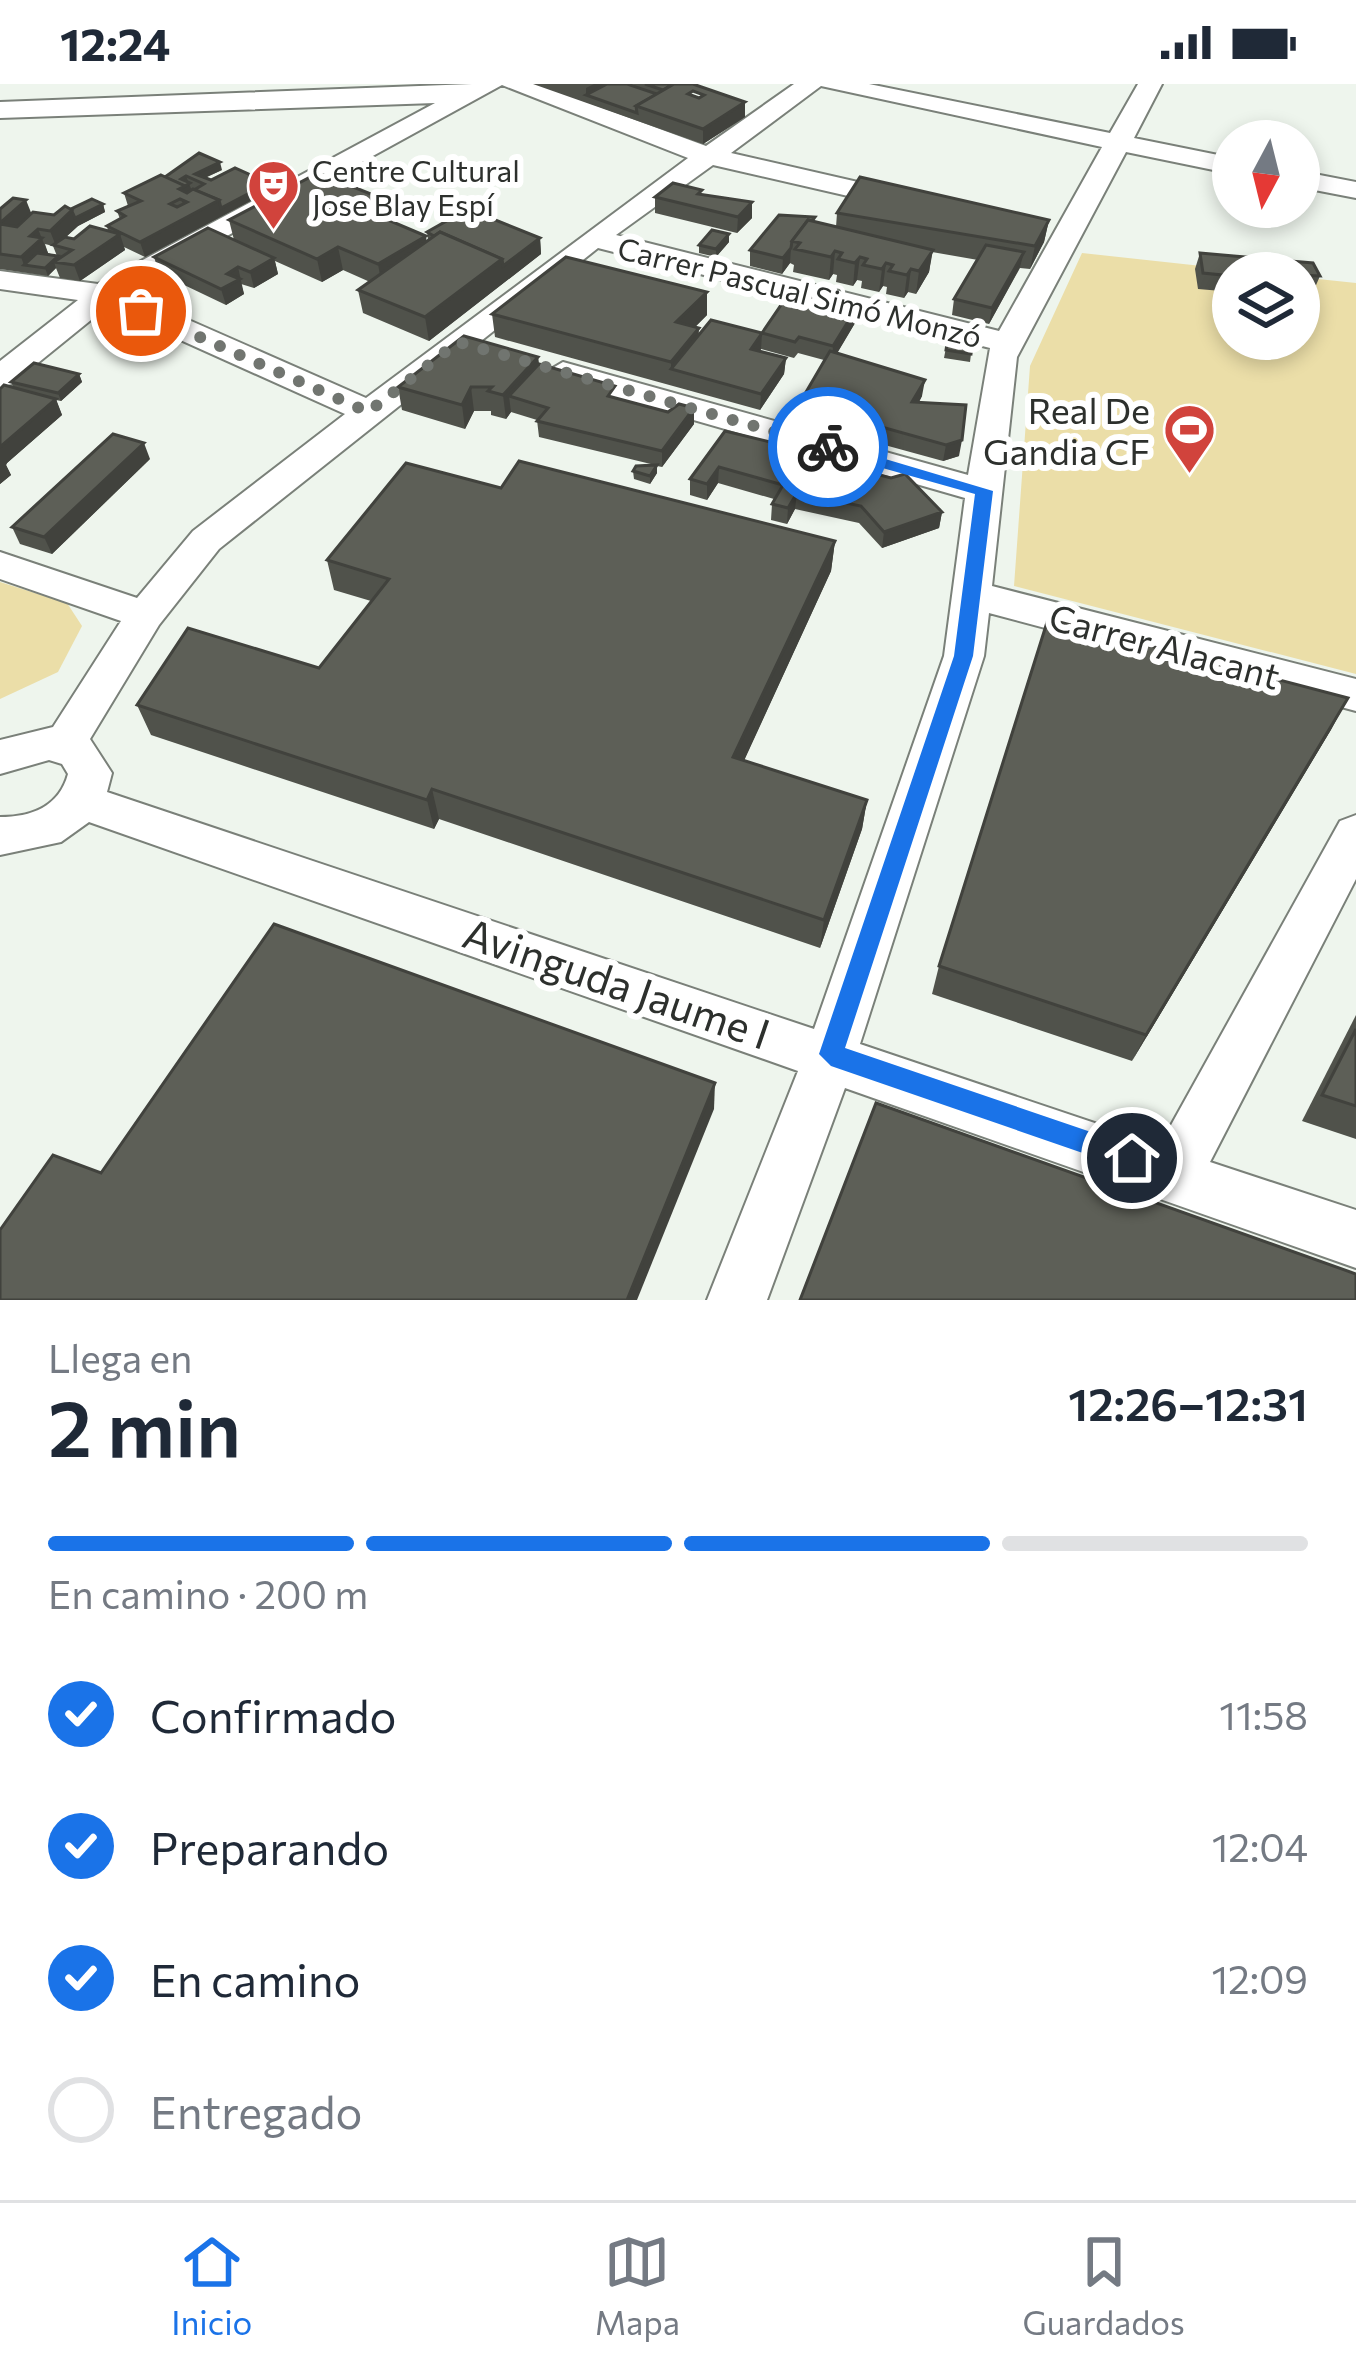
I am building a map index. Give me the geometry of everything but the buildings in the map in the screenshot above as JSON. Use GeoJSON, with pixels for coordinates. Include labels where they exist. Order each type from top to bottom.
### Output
{"type":"FeatureCollection","features":[{"type":"Feature","properties":{"kind":"street"},"geometry":{"type":"LineString","coordinates":[[514,84],[709,156],[933,207]]}},
{"type":"Feature","properties":{"kind":"street"},"geometry":{"type":"LineString","coordinates":[[64,746],[145,615],[206,540],[593,238],[810,84]]}},
{"type":"Feature","properties":{"kind":"street"},"geometry":{"type":"LineString","coordinates":[[832,84],[1212,162]]}},
{"type":"Feature","properties":{"kind":"street"},"geometry":{"type":"LineString","coordinates":[[737,1300],[831,1054],[964,656],[998,368],[1057,235],[1120,143],[1150,84]]}},
{"type":"Feature","properties":{"kind":"street"},"geometry":{"type":"LineString","coordinates":[[0,110],[482,88]]}},
{"type":"Feature","properties":{"kind":"street"},"geometry":{"type":"LineString","coordinates":[[0,376],[103,294],[482,88]]}},
{"type":"Feature","properties":{"kind":"street"},"geometry":{"type":"LineString","coordinates":[[1320,183],[1356,190]]}},
{"type":"Feature","properties":{"kind":"street","name":"Carrer Pascual Simó Monzó"},"geometry":{"type":"LineString","coordinates":[[593,238],[1008,343]]}},
{"type":"Feature","properties":{"kind":"street"},"geometry":{"type":"LineString","coordinates":[[0,280],[103,294],[368,412]]}},
{"type":"Feature","properties":{"kind":"street"},"geometry":{"type":"LineString","coordinates":[[458,342],[984,491]]}},
{"type":"Feature","properties":{"kind":"street"},"geometry":{"type":"LineString","coordinates":[[0,566],[145,615]]}},
{"type":"Feature","properties":{"kind":"street","name":"Carrer Alacant"},"geometry":{"type":"LineString","coordinates":[[974,595],[1356,695]]}},
{"type":"Feature","properties":{"kind":"street"},"geometry":{"type":"LineString","coordinates":[[1,756],[34,745],[64,746],[86,761],[91,773],[81,801],[56,824],[1,838]]}},
{"type":"Feature","properties":{"kind":"street","name":"Avinguda Jaume I"},"geometry":{"type":"LineString","coordinates":[[81,801],[831,1054],[1356,1239]]}},
{"type":"Feature","properties":{"kind":"street"},"geometry":{"type":"LineString","coordinates":[[1175,1173],[1356,834]]}},
{"type":"Feature","properties":{"kind":"shaded area","name":"Real De Gandia CF"},"geometry":{"type":"Polygon","coordinates":[[[1082,253],[1212,267],[1212,360],[1320,360],[1320,279],[1356,283],[1356,674],[1014,586],[1030,366],[1082,253]]]}},
{"type":"Feature","properties":{"kind":"shaded area"},"geometry":{"type":"Polygon","coordinates":[[[0,582],[67,603],[82,626],[58,672],[0,699],[0,582]]]}},
{"type":"Feature","properties":{"kind":"way so far"},"geometry":{"type":"LineString","coordinates":[[141,311],[368,412],[458,342],[828,447]]}},
{"type":"Feature","properties":{"kind":"place","name":"Centre Cultural Jose Blay Espí"},"geometry":{"type":"Point","coordinates":[273,232]}},
{"type":"Feature","properties":{"kind":"place","name":"Real De Gandia CF"},"geometry":{"type":"Point","coordinates":[1189,476]}},
{"type":"Feature","properties":{"kind":"route"},"geometry":{"type":"LineString","coordinates":[[828,447],[984,491],[964,656],[831,1054],[1132,1158]]}}]}
